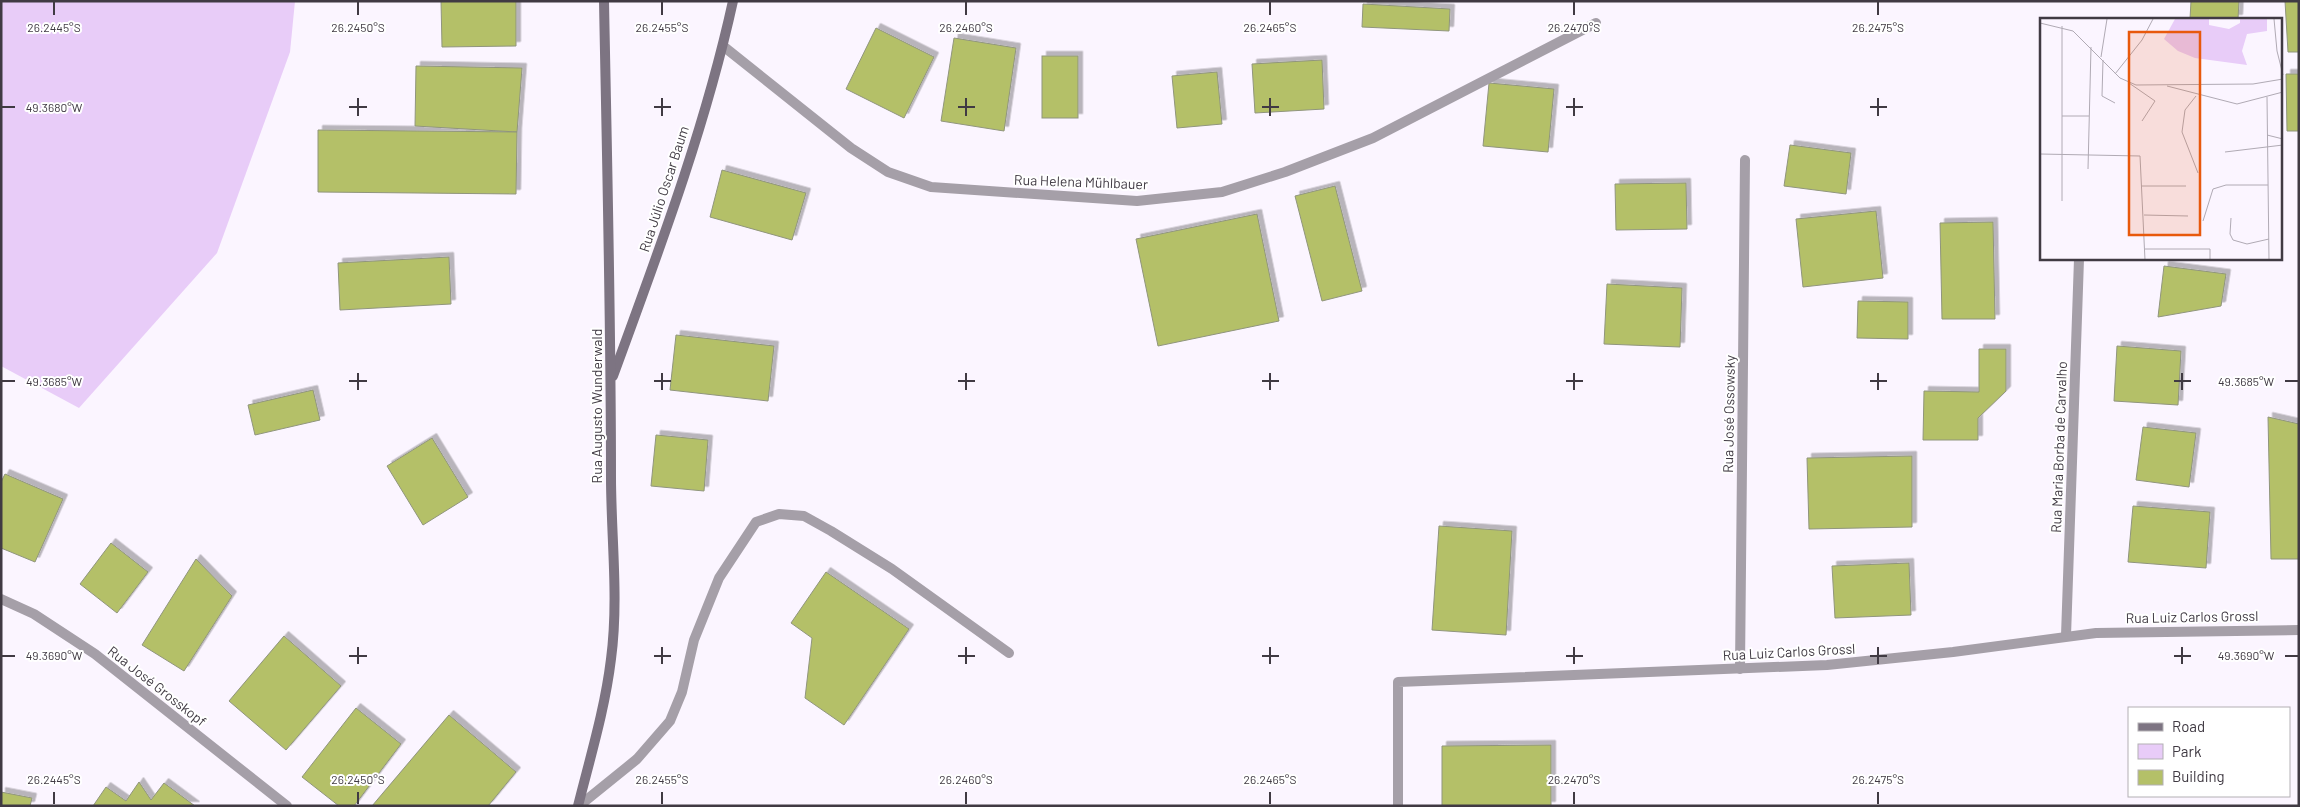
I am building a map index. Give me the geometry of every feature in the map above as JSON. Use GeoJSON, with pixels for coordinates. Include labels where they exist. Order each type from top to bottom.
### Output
{"type":"FeatureCollection","features":[{"type":"Feature","properties":{"kind":"main road","name":"Rua Augusto Wunderwald"},"geometry":{"type":"LineString","coordinates":[[578,806],[597,729],[611,659],[615,607],[611,521],[611,381],[604,1]]}},
{"type":"Feature","properties":{"kind":"main road","name":"Rua Júlio Oscar Baum"},"geometry":{"type":"LineString","coordinates":[[611,381],[669,221],[723,46],[733,1]]}},
{"type":"Feature","properties":{"kind":"street","name":"Rua Helena Mühlbauer"},"geometry":{"type":"LineString","coordinates":[[723,46],[851,148],[888,172],[931,187],[1137,201],[1222,192],[1285,172],[1373,138],[1596,23]]}},
{"type":"Feature","properties":{"kind":"street","name":"Rua José Ossowsky"},"geometry":{"type":"LineString","coordinates":[[1740,669],[1745,160]]}},
{"type":"Feature","properties":{"kind":"street","name":"Rua Maria Borba de Carvalho"},"geometry":{"type":"LineString","coordinates":[[2066,636],[2079,260]]}},
{"type":"Feature","properties":{"kind":"street"},"geometry":{"type":"LineString","coordinates":[[578,806],[637,759],[670,721],[682,692],[694,640],[720,578],[756,522],[779,514],[804,516],[831,530],[892,570],[1010,653]]}},
{"type":"Feature","properties":{"kind":"street","name":"Rua José Grosskopf"},"geometry":{"type":"LineString","coordinates":[[1,599],[34,614],[95,654],[287,806]]}},
{"type":"Feature","properties":{"kind":"street","name":"Rua Luiz Carlos Grossl"},"geometry":{"type":"LineString","coordinates":[[1398,806],[1398,682],[1740,669],[1887,660],[2066,636],[2123,632],[2299,630]]}},
{"type":"Feature","properties":{"kind":"green space"},"geometry":{"type":"Polygon","coordinates":[[[1,1],[295,1],[290,52],[217,253],[79,408],[1,366],[1,1]]]}},
{"type":"Feature","properties":{"kind":"building"},"geometry":{"type":"Polygon","coordinates":[[[441,1],[516,1],[516,46],[442,47],[441,1]]]}},
{"type":"Feature","properties":{"kind":"building"},"geometry":{"type":"Polygon","coordinates":[[[2191,1],[2239,1],[2238,18],[2190,18],[2191,1]]]}},
{"type":"Feature","properties":{"kind":"building"},"geometry":{"type":"Polygon","coordinates":[[[2285,1],[2299,1],[2299,52],[2288,52],[2285,1]]]}},
{"type":"Feature","properties":{"kind":"building"},"geometry":{"type":"Polygon","coordinates":[[[1363,4],[1450,9],[1449,31],[1362,27],[1363,4]]]}},
{"type":"Feature","properties":{"kind":"building"},"geometry":{"type":"Polygon","coordinates":[[[876,28],[934,57],[904,118],[846,89],[876,28]]]}},
{"type":"Feature","properties":{"kind":"building"},"geometry":{"type":"Polygon","coordinates":[[[954,38],[1016,48],[1004,131],[941,121],[954,38]]]}},
{"type":"Feature","properties":{"kind":"building"},"geometry":{"type":"Polygon","coordinates":[[[1042,56],[1078,56],[1078,118],[1042,118],[1042,56]]]}},
{"type":"Feature","properties":{"kind":"building"},"geometry":{"type":"Polygon","coordinates":[[[1322,60],[1324,109],[1255,113],[1252,64],[1322,60]]]}},
{"type":"Feature","properties":{"kind":"building"},"geometry":{"type":"Polygon","coordinates":[[[416,66],[522,68],[517,132],[415,126],[416,66]]]}},
{"type":"Feature","properties":{"kind":"building"},"geometry":{"type":"Polygon","coordinates":[[[1217,72],[1222,124],[1177,128],[1172,76],[1217,72]]]}},
{"type":"Feature","properties":{"kind":"building"},"geometry":{"type":"Polygon","coordinates":[[[2286,74],[2299,74],[2299,131],[2287,131],[2286,74]]]}},
{"type":"Feature","properties":{"kind":"building"},"geometry":{"type":"Polygon","coordinates":[[[1489,83],[1554,89],[1548,152],[1483,146],[1489,83]]]}},
{"type":"Feature","properties":{"kind":"building"},"geometry":{"type":"Polygon","coordinates":[[[318,130],[517,132],[516,194],[318,192],[318,130]]]}},
{"type":"Feature","properties":{"kind":"building"},"geometry":{"type":"Polygon","coordinates":[[[1790,145],[1851,153],[1846,194],[1784,186],[1790,145]]]}},
{"type":"Feature","properties":{"kind":"building"},"geometry":{"type":"Polygon","coordinates":[[[722,170],[806,193],[792,240],[710,217],[722,170]]]}},
{"type":"Feature","properties":{"kind":"building"},"geometry":{"type":"Polygon","coordinates":[[[1686,183],[1687,229],[1616,230],[1615,184],[1686,183]]]}},
{"type":"Feature","properties":{"kind":"building"},"geometry":{"type":"Polygon","coordinates":[[[1335,186],[1362,291],[1322,301],[1295,196],[1335,186]]]}},
{"type":"Feature","properties":{"kind":"building"},"geometry":{"type":"Polygon","coordinates":[[[1876,211],[1883,278],[1803,287],[1796,219],[1876,211]]]}},
{"type":"Feature","properties":{"kind":"building"},"geometry":{"type":"Polygon","coordinates":[[[1257,214],[1279,321],[1158,346],[1136,239],[1257,214]]]}},
{"type":"Feature","properties":{"kind":"building"},"geometry":{"type":"Polygon","coordinates":[[[1993,222],[1995,319],[1942,319],[1940,223],[1993,222]]]}},
{"type":"Feature","properties":{"kind":"building"},"geometry":{"type":"Polygon","coordinates":[[[449,257],[451,304],[340,310],[338,263],[449,257]]]}},
{"type":"Feature","properties":{"kind":"building"},"geometry":{"type":"Polygon","coordinates":[[[2164,266],[2226,274],[2221,306],[2158,317],[2164,266]]]}},
{"type":"Feature","properties":{"kind":"building"},"geometry":{"type":"Polygon","coordinates":[[[1607,284],[1682,288],[1680,347],[1604,344],[1607,284]]]}},
{"type":"Feature","properties":{"kind":"building"},"geometry":{"type":"Polygon","coordinates":[[[1858,301],[1908,302],[1908,339],[1857,338],[1858,301]]]}},
{"type":"Feature","properties":{"kind":"building"},"geometry":{"type":"Polygon","coordinates":[[[676,335],[774,346],[768,401],[670,390],[676,335]]]}},
{"type":"Feature","properties":{"kind":"building"},"geometry":{"type":"Polygon","coordinates":[[[2117,346],[2181,351],[2178,405],[2114,401],[2117,346]]]}},
{"type":"Feature","properties":{"kind":"building"},"geometry":{"type":"Polygon","coordinates":[[[1979,349],[2006,349],[2006,391],[1978,418],[1978,440],[1923,440],[1924,391],[1979,392],[1979,349]]]}},
{"type":"Feature","properties":{"kind":"building"},"geometry":{"type":"Polygon","coordinates":[[[313,390],[320,420],[255,435],[248,405],[313,390]]]}},
{"type":"Feature","properties":{"kind":"building"},"geometry":{"type":"Polygon","coordinates":[[[2268,417],[2299,424],[2299,559],[2271,559],[2268,417]]]}},
{"type":"Feature","properties":{"kind":"building"},"geometry":{"type":"Polygon","coordinates":[[[2143,427],[2196,433],[2189,487],[2136,480],[2143,427]]]}},
{"type":"Feature","properties":{"kind":"building"},"geometry":{"type":"Polygon","coordinates":[[[656,435],[708,440],[704,491],[651,486],[656,435]]]}},
{"type":"Feature","properties":{"kind":"building"},"geometry":{"type":"Polygon","coordinates":[[[432,438],[468,497],[423,525],[387,466],[432,438]]]}},
{"type":"Feature","properties":{"kind":"building"},"geometry":{"type":"Polygon","coordinates":[[[1912,456],[1912,527],[1809,529],[1807,458],[1912,456]]]}},
{"type":"Feature","properties":{"kind":"building"},"geometry":{"type":"Polygon","coordinates":[[[5,474],[63,499],[35,562],[1,548],[1,482],[5,474]]]}},
{"type":"Feature","properties":{"kind":"building"},"geometry":{"type":"Polygon","coordinates":[[[2133,506],[2210,512],[2206,568],[2128,562],[2133,506]]]}},
{"type":"Feature","properties":{"kind":"building"},"geometry":{"type":"Polygon","coordinates":[[[1439,526],[1512,531],[1506,635],[1432,630],[1439,526]]]}},
{"type":"Feature","properties":{"kind":"building"},"geometry":{"type":"Polygon","coordinates":[[[111,543],[148,572],[117,613],[80,584],[111,543]]]}},
{"type":"Feature","properties":{"kind":"building"},"geometry":{"type":"Polygon","coordinates":[[[196,559],[232,596],[184,671],[142,645],[196,559]]]}},
{"type":"Feature","properties":{"kind":"building"},"geometry":{"type":"Polygon","coordinates":[[[1909,563],[1911,615],[1835,618],[1832,566],[1909,563]]]}},
{"type":"Feature","properties":{"kind":"building"},"geometry":{"type":"Polygon","coordinates":[[[826,572],[909,629],[844,725],[805,698],[812,638],[791,623],[826,572]]]}},
{"type":"Feature","properties":{"kind":"building"},"geometry":{"type":"Polygon","coordinates":[[[284,636],[341,686],[286,750],[229,701],[284,636]]]}},
{"type":"Feature","properties":{"kind":"building"},"geometry":{"type":"Polygon","coordinates":[[[356,708],[401,744],[354,806],[339,806],[302,777],[356,708]]]}},
{"type":"Feature","properties":{"kind":"building"},"geometry":{"type":"Polygon","coordinates":[[[449,715],[516,772],[488,806],[372,806],[449,715]]]}},
{"type":"Feature","properties":{"kind":"building"},"geometry":{"type":"Polygon","coordinates":[[[1551,745],[1551,806],[1442,806],[1442,746],[1551,745]]]}},
{"type":"Feature","properties":{"kind":"building"},"geometry":{"type":"Polygon","coordinates":[[[139,782],[151,800],[164,783],[195,806],[93,806],[106,787],[126,801],[139,782]]]}},
{"type":"Feature","properties":{"kind":"building"},"geometry":{"type":"Polygon","coordinates":[[[1,792],[32,798],[30,806],[1,806],[1,792]]]}}]}
